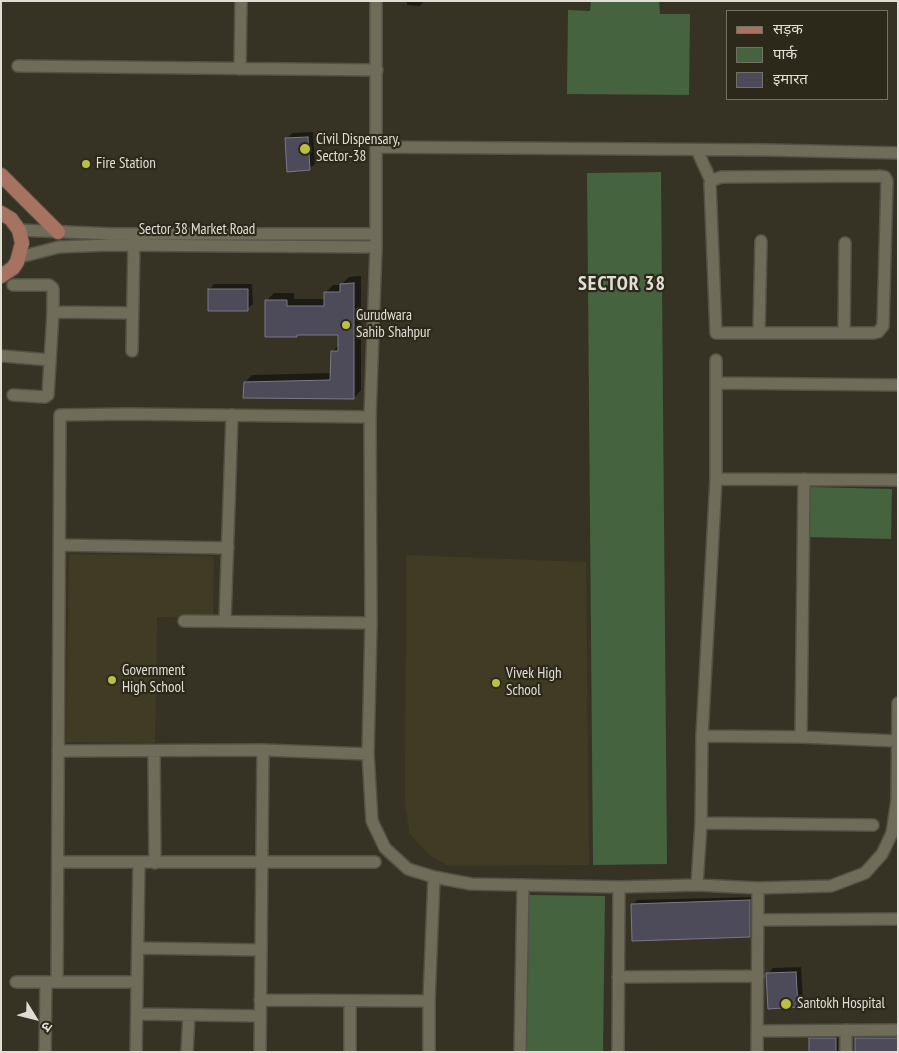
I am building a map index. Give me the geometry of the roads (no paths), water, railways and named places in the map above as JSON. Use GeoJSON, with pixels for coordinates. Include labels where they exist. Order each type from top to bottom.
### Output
{"type":"FeatureCollection","features":[{"type":"Feature","properties":{"kind":"main road"},"geometry":{"type":"LineString","coordinates":[[1,175],[58,232]]}},
{"type":"Feature","properties":{"kind":"main road"},"geometry":{"type":"LineString","coordinates":[[2,212],[11,219],[19,230],[22,243],[20,257],[6,280]]}},
{"type":"Feature","properties":{"kind":"street"},"geometry":{"type":"LineString","coordinates":[[240,69],[241,1]]}},
{"type":"Feature","properties":{"kind":"street"},"geometry":{"type":"LineString","coordinates":[[376,1],[376,247],[370,417],[368,754],[372,820],[385,848],[408,869],[434,877],[471,884],[619,887],[697,885],[758,888],[831,886],[865,873],[882,854],[892,833],[896,800],[898,703]]}},
{"type":"Feature","properties":{"kind":"street"},"geometry":{"type":"LineString","coordinates":[[18,66],[377,70]]}},
{"type":"Feature","properties":{"kind":"street"},"geometry":{"type":"LineString","coordinates":[[377,147],[898,153]]}},
{"type":"Feature","properties":{"kind":"street"},"geometry":{"type":"LineString","coordinates":[[696,150],[711,180],[716,333],[878,332],[883,326],[887,181],[885,178],[879,176],[721,177],[711,180]]}},
{"type":"Feature","properties":{"kind":"street","name":"Sector 38 Market Road"},"geometry":{"type":"LineString","coordinates":[[19,230],[134,239],[376,247]]}},
{"type":"Feature","properties":{"kind":"street","name":"Sector 38 Market Road"},"geometry":{"type":"LineString","coordinates":[[20,257],[59,247],[134,239],[376,234]]}},
{"type":"Feature","properties":{"kind":"street"},"geometry":{"type":"LineString","coordinates":[[132,351],[134,239]]}},
{"type":"Feature","properties":{"kind":"street"},"geometry":{"type":"LineString","coordinates":[[759,333],[761,241]]}},
{"type":"Feature","properties":{"kind":"street"},"geometry":{"type":"LineString","coordinates":[[844,333],[845,243]]}},
{"type":"Feature","properties":{"kind":"street"},"geometry":{"type":"LineString","coordinates":[[6,280],[49,285],[54,290],[48,395],[45,397],[13,395]]}},
{"type":"Feature","properties":{"kind":"street"},"geometry":{"type":"LineString","coordinates":[[53,312],[132,313]]}},
{"type":"Feature","properties":{"kind":"street"},"geometry":{"type":"LineString","coordinates":[[3,356],[50,360]]}},
{"type":"Feature","properties":{"kind":"street"},"geometry":{"type":"LineString","coordinates":[[697,885],[701,823],[702,736],[716,479],[716,360]]}},
{"type":"Feature","properties":{"kind":"street"},"geometry":{"type":"LineString","coordinates":[[716,383],[898,385]]}},
{"type":"Feature","properties":{"kind":"street"},"geometry":{"type":"LineString","coordinates":[[45,1052],[52,982],[58,862],[60,415],[370,417]]}},
{"type":"Feature","properties":{"kind":"street"},"geometry":{"type":"LineString","coordinates":[[225,621],[232,416]]}},
{"type":"Feature","properties":{"kind":"street"},"geometry":{"type":"LineString","coordinates":[[716,479],[898,480]]}},
{"type":"Feature","properties":{"kind":"street"},"geometry":{"type":"LineString","coordinates":[[801,737],[804,479]]}},
{"type":"Feature","properties":{"kind":"street"},"geometry":{"type":"LineString","coordinates":[[60,545],[228,548]]}},
{"type":"Feature","properties":{"kind":"street"},"geometry":{"type":"LineString","coordinates":[[184,621],[370,623]]}},
{"type":"Feature","properties":{"kind":"street"},"geometry":{"type":"LineString","coordinates":[[702,736],[801,737],[897,741]]}},
{"type":"Feature","properties":{"kind":"street"},"geometry":{"type":"LineString","coordinates":[[58,751],[263,750],[368,754]]}},
{"type":"Feature","properties":{"kind":"street"},"geometry":{"type":"LineString","coordinates":[[260,1052],[263,750]]}},
{"type":"Feature","properties":{"kind":"street"},"geometry":{"type":"LineString","coordinates":[[154,751],[155,863]]}},
{"type":"Feature","properties":{"kind":"street"},"geometry":{"type":"LineString","coordinates":[[701,823],[874,825]]}},
{"type":"Feature","properties":{"kind":"street"},"geometry":{"type":"LineString","coordinates":[[58,862],[375,862]]}},
{"type":"Feature","properties":{"kind":"street"},"geometry":{"type":"LineString","coordinates":[[136,1052],[139,862]]}},
{"type":"Feature","properties":{"kind":"street"},"geometry":{"type":"LineString","coordinates":[[429,1052],[434,877]]}},
{"type":"Feature","properties":{"kind":"street"},"geometry":{"type":"LineString","coordinates":[[520,1052],[523,885]]}},
{"type":"Feature","properties":{"kind":"street"},"geometry":{"type":"LineString","coordinates":[[618,1052],[619,887]]}},
{"type":"Feature","properties":{"kind":"street"},"geometry":{"type":"LineString","coordinates":[[757,1052],[758,888]]}},
{"type":"Feature","properties":{"kind":"street"},"geometry":{"type":"LineString","coordinates":[[758,920],[898,919]]}},
{"type":"Feature","properties":{"kind":"street"},"geometry":{"type":"LineString","coordinates":[[138,948],[261,950]]}},
{"type":"Feature","properties":{"kind":"street"},"geometry":{"type":"LineString","coordinates":[[618,977],[758,976]]}},
{"type":"Feature","properties":{"kind":"street"},"geometry":{"type":"LineString","coordinates":[[16,982],[137,982]]}},
{"type":"Feature","properties":{"kind":"street"},"geometry":{"type":"LineString","coordinates":[[260,1000],[429,1001]]}},
{"type":"Feature","properties":{"kind":"street"},"geometry":{"type":"LineString","coordinates":[[350,1001],[350,1052]]}},
{"type":"Feature","properties":{"kind":"street"},"geometry":{"type":"LineString","coordinates":[[137,1014],[260,1016]]}},
{"type":"Feature","properties":{"kind":"street"},"geometry":{"type":"LineString","coordinates":[[187,1052],[189,1015]]}},
{"type":"Feature","properties":{"kind":"street"},"geometry":{"type":"LineString","coordinates":[[846,1030],[846,1052]]}},
{"type":"Feature","properties":{"kind":"street"},"geometry":{"type":"LineString","coordinates":[[757,1031],[898,1030]]}},
{"type":"Feature","properties":{"kind":"place","name":"Civil Dispensary, Sector-38"},"geometry":{"type":"Point","coordinates":[305,149]}},
{"type":"Feature","properties":{"kind":"place","name":"Fire Station"},"geometry":{"type":"Point","coordinates":[86,164]}},
{"type":"Feature","properties":{"kind":"place","name":"Gurudwara Sahib Shahpur"},"geometry":{"type":"Point","coordinates":[346,325]}},
{"type":"Feature","properties":{"kind":"place","name":"Government High School"},"geometry":{"type":"Point","coordinates":[112,680]}},
{"type":"Feature","properties":{"kind":"place","name":"Vivek High School"},"geometry":{"type":"Point","coordinates":[496,683]}},
{"type":"Feature","properties":{"kind":"place","name":"Santokh Hospital"},"geometry":{"type":"Point","coordinates":[786,1004]}},
{"type":"Feature","properties":{"kind":"district","name":"SECTOR 38"},"geometry":{"type":"Point","coordinates":[622,284]}}]}
